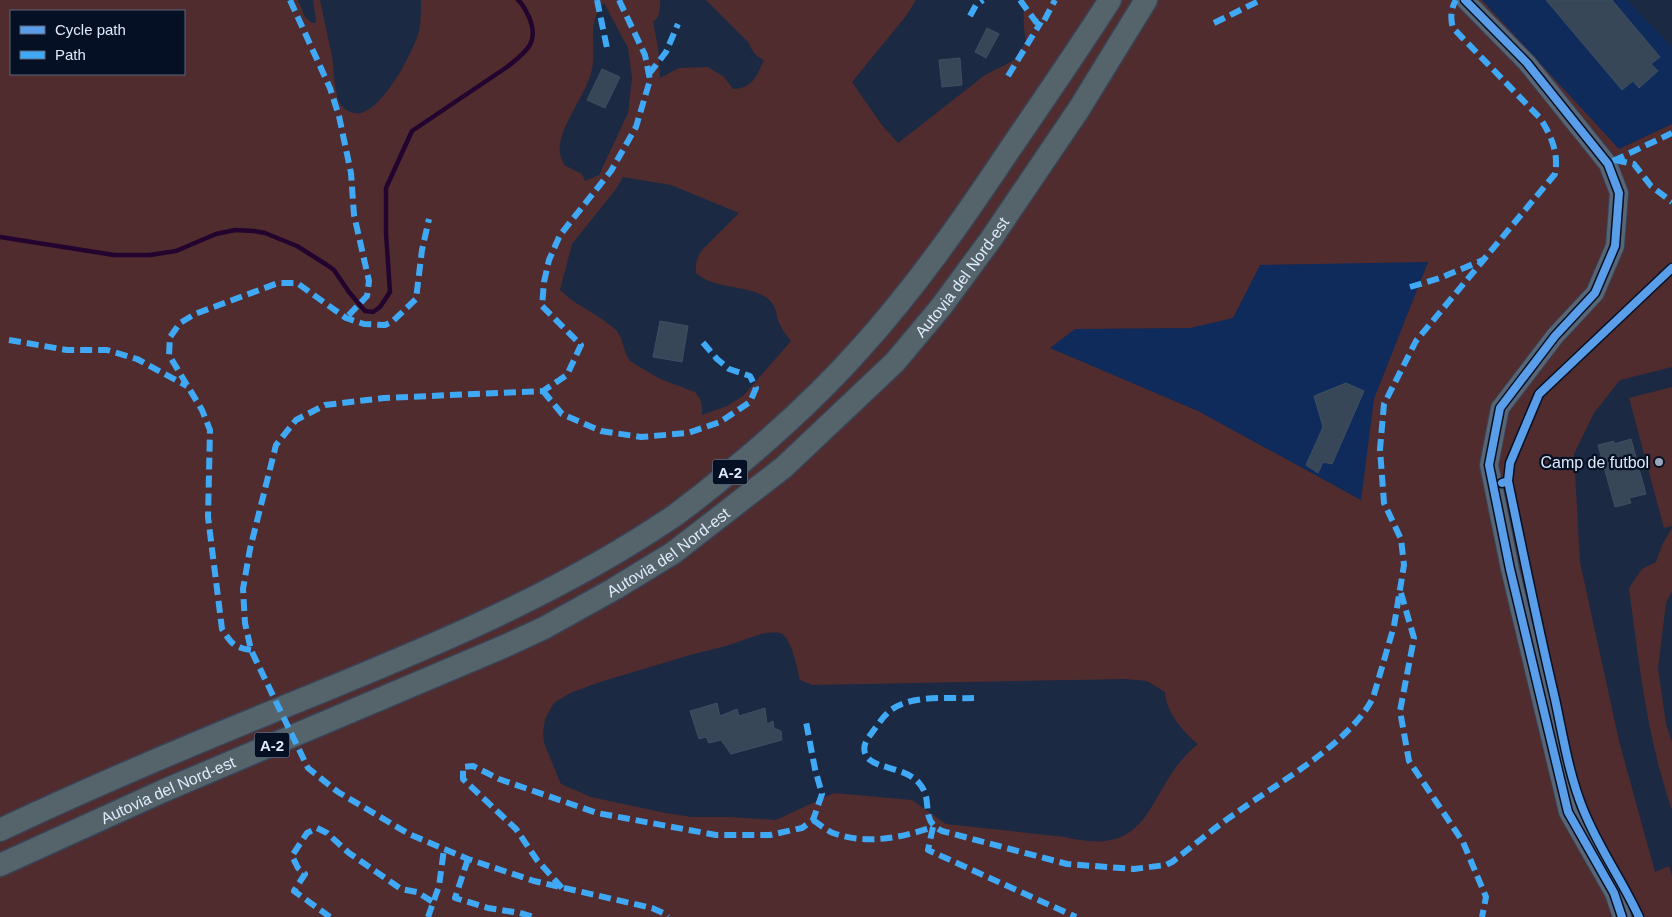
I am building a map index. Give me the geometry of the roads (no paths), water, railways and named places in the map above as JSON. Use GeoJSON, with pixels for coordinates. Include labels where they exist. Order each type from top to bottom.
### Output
{"type":"FeatureCollection","features":[{"type":"Feature","properties":{"kind":"highway","name":"Autovia del Nord-est"},"geometry":{"type":"LineString","coordinates":[[0,830],[198,741],[386,666],[486,621],[558,586],[616,553],[676,514],[770,439],[860,349],[929,264],[968,212],[1110,0]]}},
{"type":"Feature","properties":{"kind":"highway","name":"Autovia del Nord-est"},"geometry":{"type":"LineString","coordinates":[[0,865],[163,791],[506,646],[544,628],[673,553],[725,514],[784,468],[888,368],[942,306],[991,239],[1080,109],[1146,0]]}},
{"type":"Feature","properties":{"kind":"street"},"geometry":{"type":"LineString","coordinates":[[1465,0],[1527,62],[1602,156],[1608,164],[1618,193],[1615,246],[1595,293],[1554,336],[1500,408],[1489,466],[1510,569],[1568,812],[1614,892],[1622,917]]}},
{"type":"Feature","properties":{"kind":"waterway"},"geometry":{"type":"LineString","coordinates":[[0,237],[114,255],[150,255],[176,251],[216,234],[235,230],[265,233],[297,246],[334,270],[365,311],[373,312],[380,307],[390,292],[386,233],[386,188],[412,131],[507,67],[525,51],[532,40],[532,26],[526,10],[518,0]]}},
{"type":"Feature","properties":{"kind":"place","name":"Camp de futbol"},"geometry":{"type":"Point","coordinates":[1659,462]}}]}
